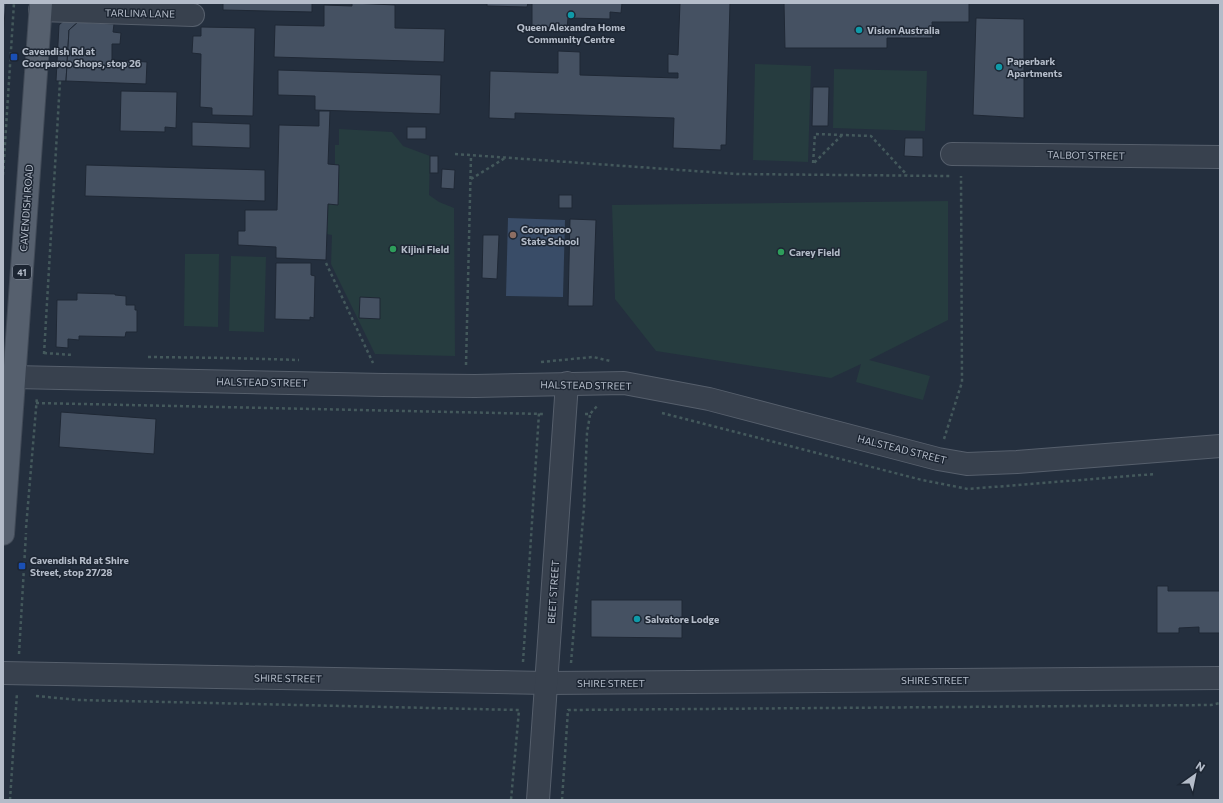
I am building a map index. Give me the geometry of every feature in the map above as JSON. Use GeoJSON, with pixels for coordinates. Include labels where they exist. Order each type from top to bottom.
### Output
{"type":"FeatureCollection","features":[{"type":"Feature","properties":{"kind":"main road","name":"CAVENDISH ROAD"},"geometry":{"type":"LineString","coordinates":[[3,534],[41,6]]}},
{"type":"Feature","properties":{"kind":"street","name":"TARLINA LANE"},"geometry":{"type":"LineString","coordinates":[[41,6],[193,15]]}},
{"type":"Feature","properties":{"kind":"street","name":"TALBOT STREET"},"geometry":{"type":"LineString","coordinates":[[952,154],[1220,157]]}},
{"type":"Feature","properties":{"kind":"street","name":"HALSTEAD STREET"},"geometry":{"type":"LineString","coordinates":[[14,377],[475,386],[624,383],[701,398],[938,459],[967,464],[1017,462],[1220,446]]}},
{"type":"Feature","properties":{"kind":"street","name":"BEET STREET"},"geometry":{"type":"LineString","coordinates":[[538,800],[567,383]]}},
{"type":"Feature","properties":{"kind":"street","name":"SHIRE STREET"},"geometry":{"type":"LineString","coordinates":[[10,680],[546,683],[1220,678]]}},
{"type":"Feature","properties":{"kind":"path"},"geometry":{"type":"LineString","coordinates":[[3,175],[14,3]]}},
{"type":"Feature","properties":{"kind":"path"},"geometry":{"type":"LineString","coordinates":[[43,361],[60,81]]}},
{"type":"Feature","properties":{"kind":"path"},"geometry":{"type":"LineString","coordinates":[[842,135],[813,164],[815,134],[871,136],[907,175]]}},
{"type":"Feature","properties":{"kind":"path"},"geometry":{"type":"LineString","coordinates":[[455,154],[737,174],[934,176]]}},
{"type":"Feature","properties":{"kind":"path"},"geometry":{"type":"LineString","coordinates":[[466,368],[471,156]]}},
{"type":"Feature","properties":{"kind":"path"},"geometry":{"type":"LineString","coordinates":[[471,179],[506,158]]}},
{"type":"Feature","properties":{"kind":"path"},"geometry":{"type":"LineString","coordinates":[[944,439],[962,382],[961,176]]}},
{"type":"Feature","properties":{"kind":"path"},"geometry":{"type":"LineString","coordinates":[[326,263],[373,363]]}},
{"type":"Feature","properties":{"kind":"path"},"geometry":{"type":"LineString","coordinates":[[19,656],[24,562],[36,403],[38,394]]}},
{"type":"Feature","properties":{"kind":"path"},"geometry":{"type":"LineString","coordinates":[[36,403],[550,414]]}},
{"type":"Feature","properties":{"kind":"path"},"geometry":{"type":"LineString","coordinates":[[523,663],[540,413]]}},
{"type":"Feature","properties":{"kind":"path"},"geometry":{"type":"LineString","coordinates":[[571,667],[584,507],[587,433],[590,414]]}},
{"type":"Feature","properties":{"kind":"path"},"geometry":{"type":"LineString","coordinates":[[10,680],[10,800]]}},
{"type":"Feature","properties":{"kind":"path"},"geometry":{"type":"LineString","coordinates":[[33,696],[79,700],[519,710],[511,800]]}},
{"type":"Feature","properties":{"kind":"path"},"geometry":{"type":"LineString","coordinates":[[562,800],[568,710],[1211,705],[1220,703]]}},
{"type":"Feature","properties":{"kind":"green space"},"geometry":{"type":"Polygon","coordinates":[[[755,64],[811,66],[808,162],[753,160],[755,64]]]}},
{"type":"Feature","properties":{"kind":"green space"},"geometry":{"type":"Polygon","coordinates":[[[834,69],[927,71],[925,131],[833,128],[834,69]]]}},
{"type":"Feature","properties":{"kind":"green space","name":"Kijini Field"},"geometry":{"type":"Polygon","coordinates":[[[339,129],[392,132],[403,146],[430,156],[429,195],[439,202],[454,208],[455,356],[375,354],[331,264],[332,235],[327,234],[328,204],[338,204],[339,165],[335,164],[335,145],[339,145],[339,129]]]}},
{"type":"Feature","properties":{"kind":"green space","name":"Carey Field"},"geometry":{"type":"Polygon","coordinates":[[[948,201],[948,320],[869,360],[930,376],[923,400],[856,382],[861,364],[831,378],[656,351],[615,299],[612,205],[948,201]]]}},
{"type":"Feature","properties":{"kind":"green space"},"geometry":{"type":"Polygon","coordinates":[[[185,254],[219,254],[218,327],[184,326],[185,254]]]}},
{"type":"Feature","properties":{"kind":"green space"},"geometry":{"type":"Polygon","coordinates":[[[231,256],[266,257],[264,332],[229,331],[231,256]]]}},
{"type":"Feature","properties":{"kind":"water"},"geometry":{"type":"Polygon","coordinates":[[[508,218],[565,220],[563,297],[506,296],[508,218]]]}},
{"type":"Feature","properties":{"kind":"building"},"geometry":{"type":"Polygon","coordinates":[[[3,3],[6,3],[3,34],[3,3]]]}},
{"type":"Feature","properties":{"kind":"building"},"geometry":{"type":"Polygon","coordinates":[[[223,3],[312,3],[312,12],[223,10],[223,3]]]}},
{"type":"Feature","properties":{"kind":"building"},"geometry":{"type":"Polygon","coordinates":[[[352,3],[395,5],[395,28],[445,29],[444,62],[274,57],[275,25],[324,26],[324,5],[352,6],[352,3]]]}},
{"type":"Feature","properties":{"kind":"building","name":"Queen Alexandra Home Community Centre"},"geometry":{"type":"Polygon","coordinates":[[[487,3],[528,3],[527,7],[487,6],[487,3]]]}},
{"type":"Feature","properties":{"kind":"building","name":"Queen Alexandra Home Community Centre"},"geometry":{"type":"Polygon","coordinates":[[[532,3],[622,3],[621,13],[610,12],[610,19],[568,18],[567,28],[532,27],[532,3]]]}},
{"type":"Feature","properties":{"kind":"building"},"geometry":{"type":"Polygon","coordinates":[[[680,3],[730,3],[726,145],[721,145],[721,150],[673,148],[674,118],[515,113],[515,119],[489,118],[490,71],[558,73],[558,51],[580,52],[580,75],[678,78],[678,73],[668,73],[668,54],[678,55],[680,3]]]}},
{"type":"Feature","properties":{"kind":"building","name":"Vision Australia"},"geometry":{"type":"Polygon","coordinates":[[[784,3],[969,3],[969,22],[932,22],[933,38],[887,38],[887,48],[785,48],[784,3]]]}},
{"type":"Feature","properties":{"kind":"building"},"geometry":{"type":"Polygon","coordinates":[[[68,17],[88,18],[88,23],[78,22],[69,30],[66,81],[56,81],[59,25],[68,17]]]}},
{"type":"Feature","properties":{"kind":"building","name":"Paperbark Apartments"},"geometry":{"type":"Polygon","coordinates":[[[976,18],[1024,19],[1024,118],[973,115],[976,18]]]}},
{"type":"Feature","properties":{"kind":"building"},"geometry":{"type":"Polygon","coordinates":[[[78,22],[114,24],[113,32],[121,33],[120,44],[112,44],[112,60],[147,62],[146,84],[66,81],[69,30],[78,22]]]}},
{"type":"Feature","properties":{"kind":"building"},"geometry":{"type":"Polygon","coordinates":[[[201,27],[255,28],[253,116],[212,115],[212,108],[200,107],[201,54],[192,53],[193,36],[201,36],[201,27]]]}},
{"type":"Feature","properties":{"kind":"building"},"geometry":{"type":"Polygon","coordinates":[[[278,70],[441,75],[440,114],[315,110],[315,96],[278,95],[278,70]]]}},
{"type":"Feature","properties":{"kind":"building"},"geometry":{"type":"Polygon","coordinates":[[[813,87],[829,87],[828,126],[812,126],[813,87]]]}},
{"type":"Feature","properties":{"kind":"building"},"geometry":{"type":"Polygon","coordinates":[[[121,91],[177,92],[176,128],[165,127],[165,132],[120,131],[121,91]]]}},
{"type":"Feature","properties":{"kind":"building"},"geometry":{"type":"Polygon","coordinates":[[[319,111],[330,111],[328,164],[339,165],[338,205],[328,204],[326,260],[276,258],[276,247],[238,245],[238,231],[245,231],[245,210],[277,210],[279,125],[319,126],[319,111]]]}},
{"type":"Feature","properties":{"kind":"building"},"geometry":{"type":"Polygon","coordinates":[[[192,122],[250,124],[250,148],[192,146],[192,122]]]}},
{"type":"Feature","properties":{"kind":"building"},"geometry":{"type":"Polygon","coordinates":[[[407,127],[426,127],[426,139],[407,139],[407,127]]]}},
{"type":"Feature","properties":{"kind":"building"},"geometry":{"type":"Polygon","coordinates":[[[905,138],[923,138],[923,157],[904,156],[905,138]]]}},
{"type":"Feature","properties":{"kind":"building"},"geometry":{"type":"Polygon","coordinates":[[[430,156],[438,156],[438,173],[430,173],[430,156]]]}},
{"type":"Feature","properties":{"kind":"building"},"geometry":{"type":"Polygon","coordinates":[[[86,165],[265,170],[265,201],[85,196],[86,165]]]}},
{"type":"Feature","properties":{"kind":"building"},"geometry":{"type":"Polygon","coordinates":[[[442,169],[455,170],[454,189],[441,188],[442,169]]]}},
{"type":"Feature","properties":{"kind":"building"},"geometry":{"type":"Polygon","coordinates":[[[559,195],[572,195],[572,208],[559,208],[559,195]]]}},
{"type":"Feature","properties":{"kind":"building"},"geometry":{"type":"Polygon","coordinates":[[[570,219],[596,220],[593,306],[568,306],[570,219]]]}},
{"type":"Feature","properties":{"kind":"building"},"geometry":{"type":"Polygon","coordinates":[[[483,235],[499,235],[497,279],[482,278],[483,235]]]}},
{"type":"Feature","properties":{"kind":"building"},"geometry":{"type":"Polygon","coordinates":[[[276,263],[311,263],[311,275],[315,276],[314,318],[310,317],[310,320],[275,319],[276,263]]]}},
{"type":"Feature","properties":{"kind":"building"},"geometry":{"type":"Polygon","coordinates":[[[77,293],[115,294],[126,296],[126,305],[135,305],[135,310],[137,310],[137,332],[126,332],[125,337],[79,336],[79,340],[68,339],[68,348],[56,347],[57,300],[77,300],[77,293]]]}},
{"type":"Feature","properties":{"kind":"building"},"geometry":{"type":"Polygon","coordinates":[[[360,297],[380,298],[380,319],[359,318],[360,297]]]}},
{"type":"Feature","properties":{"kind":"building"},"geometry":{"type":"Polygon","coordinates":[[[61,412],[156,419],[154,454],[59,447],[61,412]]]}},
{"type":"Feature","properties":{"kind":"building"},"geometry":{"type":"Polygon","coordinates":[[[1157,586],[1168,586],[1168,591],[1220,591],[1220,633],[1199,633],[1199,627],[1179,628],[1179,633],[1157,633],[1157,586]]]}},
{"type":"Feature","properties":{"kind":"building","name":"Salvatore Lodge"},"geometry":{"type":"Polygon","coordinates":[[[591,600],[682,600],[682,638],[591,637],[591,600]]]}},
{"type":"Feature","properties":{"kind":"place","name":"Queen Alexandra Home Community Centre"},"geometry":{"type":"Point","coordinates":[571,15]}},
{"type":"Feature","properties":{"kind":"place","name":"Vision Australia"},"geometry":{"type":"Point","coordinates":[859,30]}},
{"type":"Feature","properties":{"kind":"place","name":"Cavendish Rd at Coorparoo Shops, stop 26"},"geometry":{"type":"Point","coordinates":[14,57]}},
{"type":"Feature","properties":{"kind":"place","name":"Paperbark Apartments"},"geometry":{"type":"Point","coordinates":[999,67]}},
{"type":"Feature","properties":{"kind":"place","name":"Coorparoo State School"},"geometry":{"type":"Point","coordinates":[513,235]}},
{"type":"Feature","properties":{"kind":"place","name":"Kijini Field"},"geometry":{"type":"Point","coordinates":[393,249]}},
{"type":"Feature","properties":{"kind":"place","name":"Carey Field"},"geometry":{"type":"Point","coordinates":[781,252]}},
{"type":"Feature","properties":{"kind":"place","name":"Cavendish Rd at Shire Street, stop 27/28"},"geometry":{"type":"Point","coordinates":[22,566]}},
{"type":"Feature","properties":{"kind":"place","name":"Salvatore Lodge"},"geometry":{"type":"Point","coordinates":[637,619]}}]}
